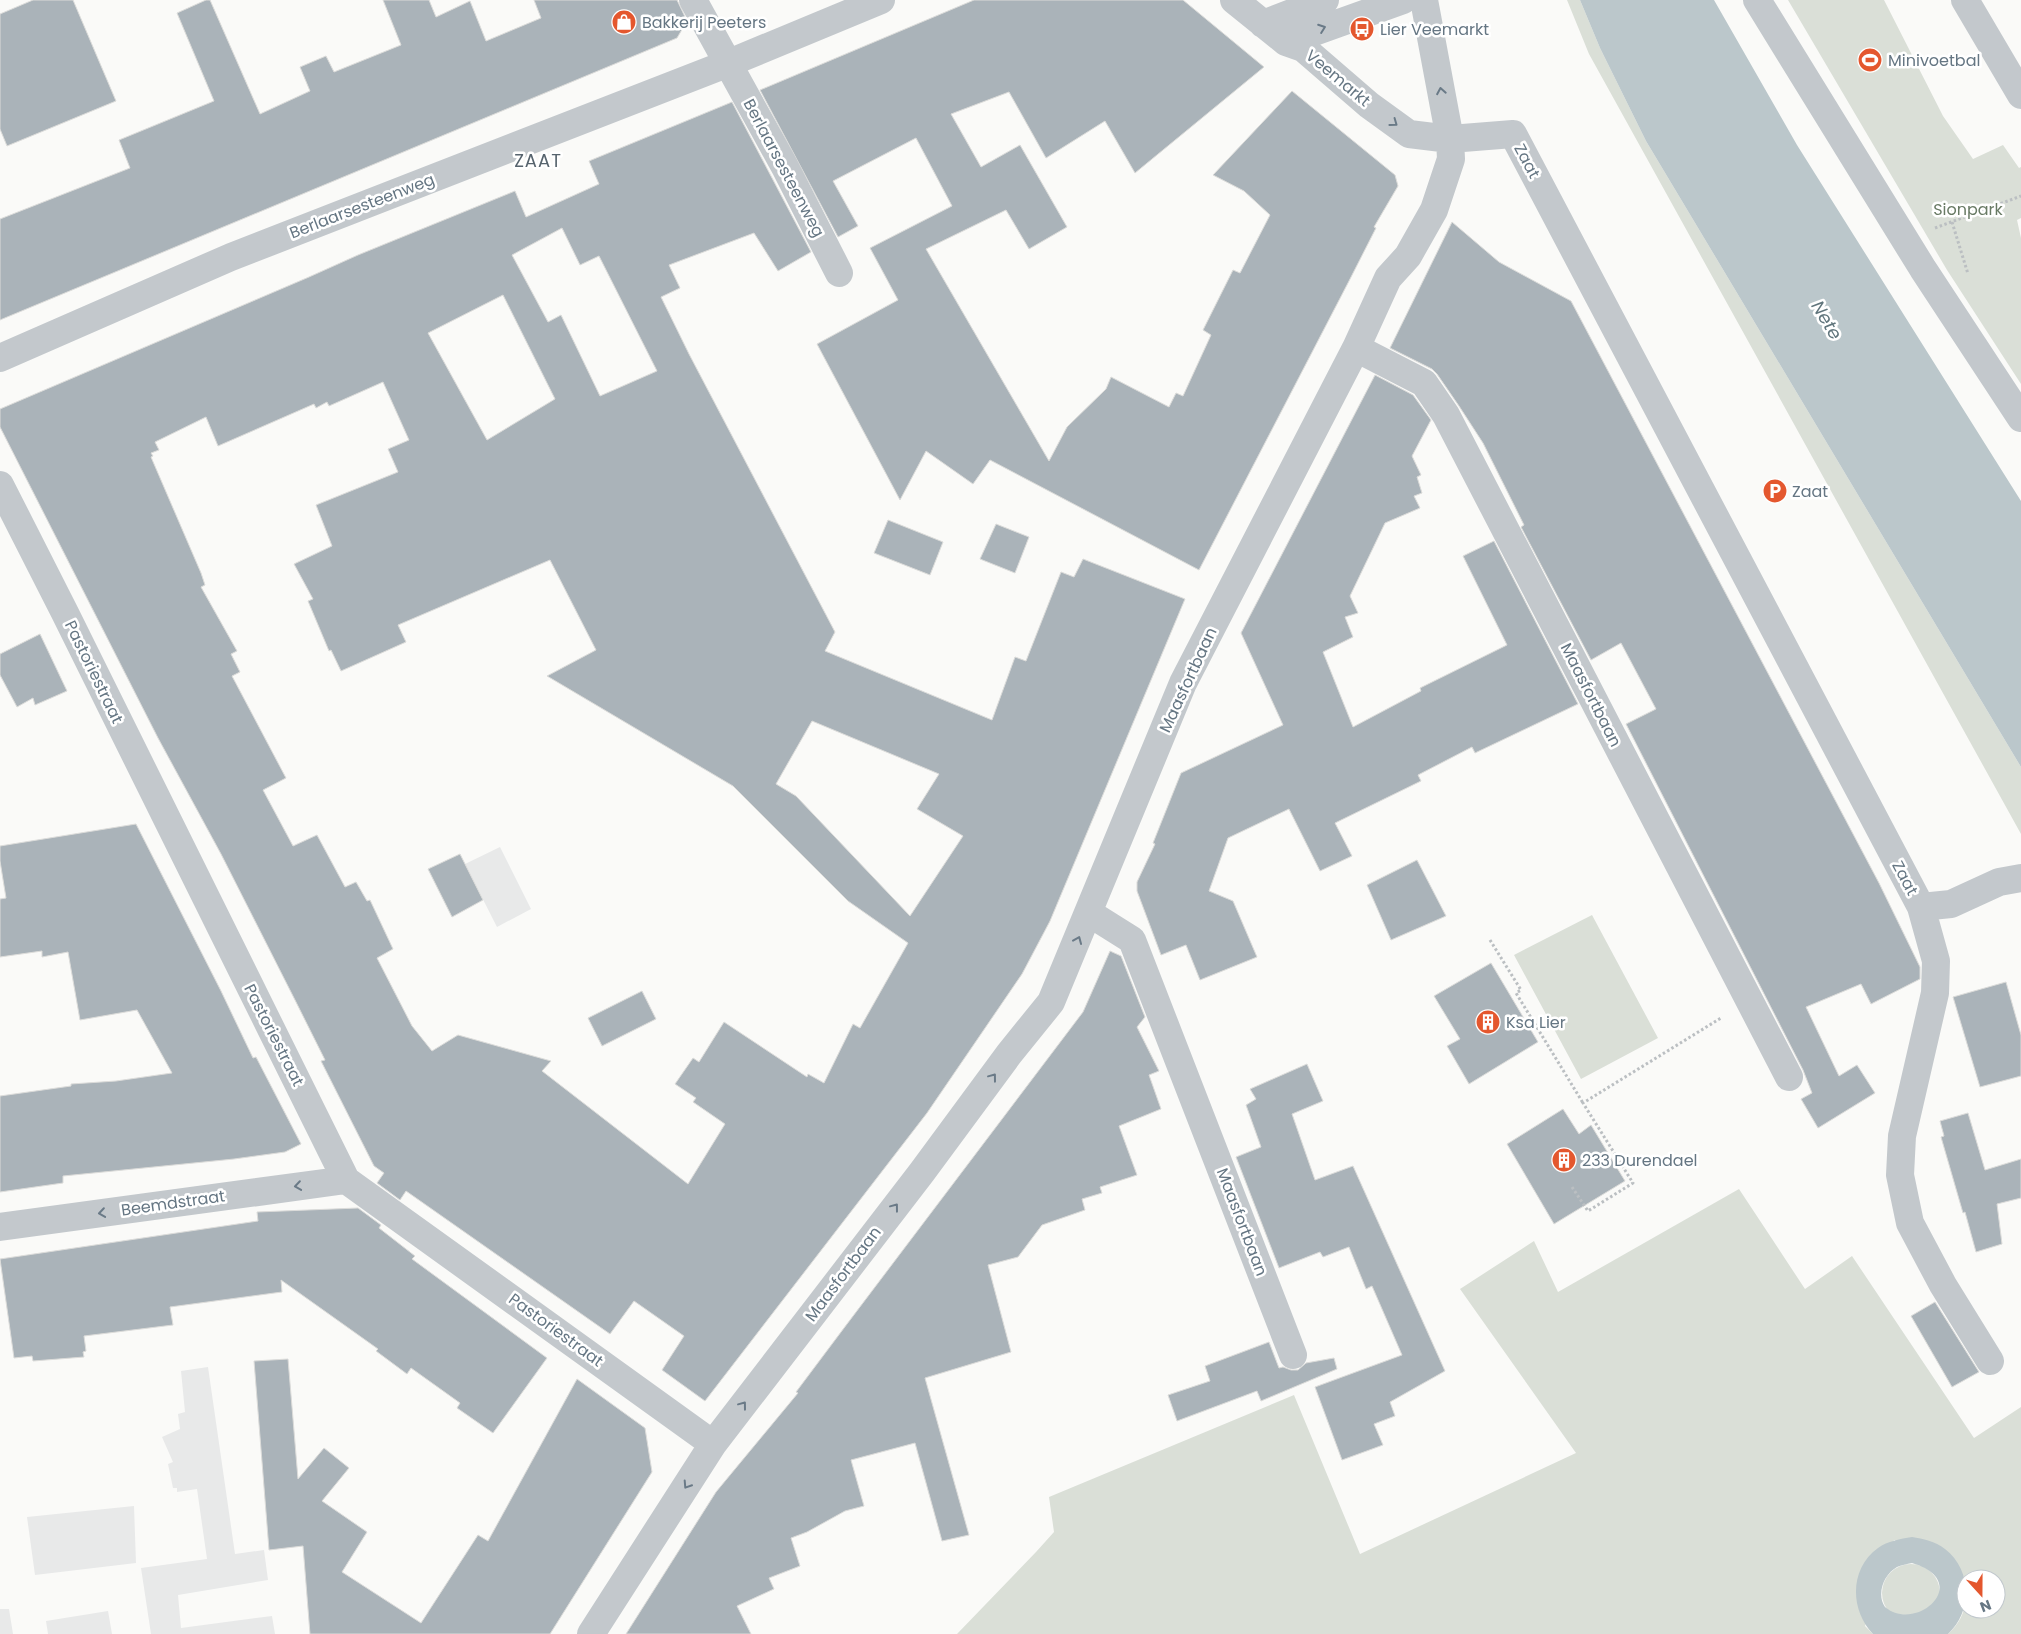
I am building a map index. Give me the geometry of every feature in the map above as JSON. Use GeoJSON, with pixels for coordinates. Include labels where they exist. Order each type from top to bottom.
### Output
{"type":"FeatureCollection","features":[{"type":"Feature","properties":{"kind":"street"},"geometry":{"type":"LineString","coordinates":[[693,0],[729,63]]}},
{"type":"Feature","properties":{"kind":"street","name":"Berlaarsesteenweg"},"geometry":{"type":"LineString","coordinates":[[0,358],[231,257],[729,63],[881,0]]}},
{"type":"Feature","properties":{"kind":"street"},"geometry":{"type":"LineString","coordinates":[[1263,24],[1326,0]]}},
{"type":"Feature","properties":{"kind":"street"},"geometry":{"type":"LineString","coordinates":[[1286,42],[1402,0]]}},
{"type":"Feature","properties":{"kind":"street","name":"Maasfortbaan"},"geometry":{"type":"LineString","coordinates":[[591,1634],[713,1444],[916,1180],[1010,1054],[1052,1002],[1183,683],[1356,348],[1388,278],[1408,256],[1434,210],[1451,159],[1450,139],[1424,0]]}},
{"type":"Feature","properties":{"kind":"street"},"geometry":{"type":"LineString","coordinates":[[1757,0],[1922,268],[2021,418]]}},
{"type":"Feature","properties":{"kind":"street"},"geometry":{"type":"LineString","coordinates":[[1965,0],[2021,94]]}},
{"type":"Feature","properties":{"kind":"street","name":"Veemarkt"},"geometry":{"type":"LineString","coordinates":[[1242,2],[1263,24],[1286,42],[1303,48],[1368,105],[1409,134],[1450,139]]}},
{"type":"Feature","properties":{"kind":"street","name":"Berlaarsesteenweg"},"geometry":{"type":"LineString","coordinates":[[729,63],[839,273]]}},
{"type":"Feature","properties":{"kind":"street","name":"Zaat"},"geometry":{"type":"LineString","coordinates":[[1450,139],[1512,134],[1921,908]]}},
{"type":"Feature","properties":{"kind":"street","name":"Maasfortbaan"},"geometry":{"type":"LineString","coordinates":[[1356,348],[1424,383],[1446,415],[1789,1078]]}},
{"type":"Feature","properties":{"kind":"street","name":"Pastoriestraat"},"geometry":{"type":"LineString","coordinates":[[0,485],[66,613],[346,1180],[713,1444]]}},
{"type":"Feature","properties":{"kind":"street"},"geometry":{"type":"LineString","coordinates":[[1990,1361],[1943,1285],[1910,1223],[1900,1175],[1902,1136],[1935,993],[1936,962],[1921,908],[1951,904],[1999,882],[2021,878]]}},
{"type":"Feature","properties":{"kind":"street","name":"Maasfortbaan"},"geometry":{"type":"LineString","coordinates":[[1089,913],[1132,940],[1294,1355]]}},
{"type":"Feature","properties":{"kind":"street","name":"Beemdstraat"},"geometry":{"type":"LineString","coordinates":[[0,1227],[346,1180]]}},
{"type":"Feature","properties":{"kind":"path"},"geometry":{"type":"LineString","coordinates":[[1906,240],[2021,196]]}},
{"type":"Feature","properties":{"kind":"path"},"geometry":{"type":"LineString","coordinates":[[1490,940],[1521,990],[1516,993],[1633,1183],[1588,1211],[1572,1187]]}},
{"type":"Feature","properties":{"kind":"path"},"geometry":{"type":"LineString","coordinates":[[1583,1103],[1749,1000]]}},
{"type":"Feature","properties":{"kind":"shaded area"},"geometry":{"type":"Polygon","coordinates":[[[500,847],[531,909],[497,927],[465,864],[500,847]]]}},
{"type":"Feature","properties":{"kind":"shaded area"},"geometry":{"type":"Polygon","coordinates":[[[208,1367],[235,1554],[264,1550],[268,1580],[178,1595],[181,1628],[272,1616],[275,1634],[151,1634],[141,1568],[207,1559],[197,1489],[177,1492],[177,1488],[173,1488],[168,1464],[173,1462],[162,1437],[180,1429],[178,1414],[185,1412],[181,1371],[208,1367]]]}},
{"type":"Feature","properties":{"kind":"shaded area"},"geometry":{"type":"Polygon","coordinates":[[[134,1506],[136,1563],[35,1575],[27,1517],[134,1506]]]}},
{"type":"Feature","properties":{"kind":"shaded area"},"geometry":{"type":"Polygon","coordinates":[[[0,1609],[9,1609],[13,1634],[0,1634],[0,1609]]]}},
{"type":"Feature","properties":{"kind":"shaded area"},"geometry":{"type":"Polygon","coordinates":[[[108,1611],[112,1634],[48,1634],[46,1621],[108,1611]]]}},
{"type":"Feature","properties":{"kind":"green space"},"geometry":{"type":"Polygon","coordinates":[[[1567,0],[1580,0],[1600,48],[1646,141],[2021,767],[2021,834],[1589,54],[1567,0]]]}},
{"type":"Feature","properties":{"kind":"green space","name":"Sionpark"},"geometry":{"type":"Polygon","coordinates":[[[1788,0],[1884,0],[1943,116],[1973,159],[2003,145],[2019,168],[2021,167],[2021,218],[2017,220],[2021,238],[2021,384],[1947,270],[1788,0]]]}},
{"type":"Feature","properties":{"kind":"green space"},"geometry":{"type":"Polygon","coordinates":[[[1592,915],[1658,1038],[1581,1079],[1514,955],[1592,915]]]}},
{"type":"Feature","properties":{"kind":"green space"},"geometry":{"type":"Polygon","coordinates":[[[1739,1189],[1805,1289],[1852,1256],[1974,1438],[2021,1407],[2021,1634],[1948,1634],[1960,1619],[2006,1619],[2006,1569],[1956,1569],[1956,1573],[1894,1540],[1865,1626],[1873,1634],[957,1634],[1054,1532],[1049,1497],[1294,1395],[1360,1554],[1576,1453],[1460,1289],[1534,1241],[1558,1292],[1739,1189]]]}},
{"type":"Feature","properties":{"kind":"green space"},"geometry":{"type":"Polygon","coordinates":[[[1905,1564],[1917,1564],[1932,1572],[1940,1587],[1940,1599],[1932,1614],[1917,1622],[1905,1622],[1890,1614],[1882,1599],[1882,1587],[1890,1572],[1905,1564]]]}},
{"type":"Feature","properties":{"kind":"water","name":"Nete"},"geometry":{"type":"Polygon","coordinates":[[[1580,0],[1714,0],[1797,145],[2021,501],[2021,767],[1646,141],[1600,48],[1580,0]]]}},
{"type":"Feature","properties":{"kind":"water"},"geometry":{"type":"Polygon","coordinates":[[[1912,1537],[1933,1542],[1945,1549],[1954,1558],[1960,1569],[1956,1569],[1956,1619],[1959,1619],[1948,1634],[1873,1634],[1865,1624],[1857,1602],[1858,1578],[1862,1567],[1869,1557],[1878,1548],[1890,1542],[1912,1537]],[[1912,1563],[1899,1566],[1892,1570],[1885,1579],[1881,1590],[1882,1602],[1885,1607],[1898,1614],[1911,1614],[1924,1610],[1934,1602],[1939,1592],[1938,1581],[1930,1571],[1912,1563]]]}},
{"type":"Feature","properties":{"kind":"building"},"geometry":{"type":"Polygon","coordinates":[[[33,0],[73,0],[116,101],[7,146],[0,129],[0,14],[33,0]]]}},
{"type":"Feature","properties":{"kind":"building"},"geometry":{"type":"Polygon","coordinates":[[[210,0],[260,114],[310,91],[300,67],[326,56],[334,72],[401,45],[383,0],[429,0],[436,17],[470,1],[486,41],[541,18],[534,0],[677,0],[687,21],[677,38],[0,320],[0,219],[130,168],[119,140],[214,101],[177,13],[210,0]]]}},
{"type":"Feature","properties":{"kind":"building"},"geometry":{"type":"Polygon","coordinates":[[[974,0],[1183,0],[1264,67],[1135,173],[1105,121],[1046,158],[1009,92],[951,114],[981,167],[1020,145],[1067,227],[1029,249],[1006,210],[926,249],[1049,461],[1067,427],[1106,389],[1111,377],[1169,407],[1176,393],[1183,396],[1211,335],[1203,330],[1233,270],[1240,273],[1270,215],[1244,191],[1213,175],[1292,91],[1395,175],[1398,186],[1374,227],[1376,228],[1349,281],[1199,570],[990,460],[973,484],[926,451],[900,500],[817,344],[898,300],[870,248],[952,206],[916,138],[833,181],[858,226],[838,237],[760,90],[974,0]]]}},
{"type":"Feature","properties":{"kind":"building"},"geometry":{"type":"Polygon","coordinates":[[[732,102],[811,252],[778,271],[754,233],[669,265],[680,288],[661,297],[835,632],[825,651],[992,720],[1015,657],[1026,661],[1061,572],[1074,577],[1083,559],[1185,599],[1050,921],[1022,974],[927,1113],[705,1401],[662,1370],[684,1336],[634,1301],[610,1334],[406,1191],[400,1200],[377,1183],[384,1173],[374,1166],[321,1061],[325,1060],[295,1000],[221,854],[158,738],[0,427],[0,409],[358,255],[515,191],[526,217],[599,184],[589,161],[732,102]],[[562,228],[512,255],[548,322],[561,315],[600,396],[657,371],[599,256],[580,265],[562,228]],[[503,295],[428,333],[487,440],[555,399],[503,295]],[[383,382],[329,406],[327,402],[316,408],[314,404],[218,446],[206,417],[155,442],[159,450],[151,453],[153,456],[151,457],[201,573],[205,585],[201,587],[237,651],[231,654],[240,672],[232,676],[286,778],[263,790],[293,846],[317,835],[345,887],[356,882],[367,901],[370,900],[393,949],[377,958],[412,1026],[432,1051],[458,1035],[551,1061],[542,1071],[688,1184],[725,1124],[693,1102],[696,1098],[675,1084],[693,1058],[699,1062],[724,1022],[807,1077],[808,1074],[824,1083],[853,1024],[860,1028],[908,943],[848,901],[733,786],[547,676],[596,650],[550,560],[398,625],[406,642],[341,671],[331,650],[329,651],[308,601],[313,599],[294,564],[332,546],[316,505],[398,472],[388,449],[409,440],[383,382]],[[812,721],[776,784],[796,796],[910,916],[963,836],[917,809],[939,774],[812,721]]]}},
{"type":"Feature","properties":{"kind":"building"},"geometry":{"type":"Polygon","coordinates":[[[1452,222],[1499,262],[1571,301],[1879,883],[1920,967],[1920,979],[1871,1004],[1861,984],[1806,1007],[1839,1076],[1857,1065],[1875,1093],[1818,1128],[1801,1099],[1812,1093],[1803,1070],[1626,724],[1656,709],[1621,643],[1591,660],[1521,527],[1524,525],[1483,443],[1437,374],[1432,369],[1390,348],[1452,222]]]}},
{"type":"Feature","properties":{"kind":"building"},"geometry":{"type":"Polygon","coordinates":[[[1375,375],[1413,395],[1431,420],[1412,456],[1421,475],[1417,477],[1422,493],[1414,496],[1420,508],[1385,523],[1350,596],[1358,613],[1345,617],[1353,637],[1323,652],[1353,727],[1421,691],[1420,688],[1507,645],[1463,556],[1494,541],[1578,704],[1475,753],[1472,747],[1418,775],[1421,781],[1335,823],[1352,856],[1320,871],[1289,809],[1228,838],[1209,891],[1233,901],[1257,957],[1200,980],[1186,945],[1161,955],[1137,891],[1137,882],[1155,844],[1153,843],[1181,773],[1283,725],[1241,633],[1375,375]]]}},
{"type":"Feature","properties":{"kind":"building"},"geometry":{"type":"Polygon","coordinates":[[[888,520],[943,542],[930,575],[874,553],[888,520]]]}},
{"type":"Feature","properties":{"kind":"building"},"geometry":{"type":"Polygon","coordinates":[[[996,524],[1029,537],[1015,573],[980,559],[996,524]]]}},
{"type":"Feature","properties":{"kind":"building"},"geometry":{"type":"Polygon","coordinates":[[[40,634],[67,691],[35,705],[33,698],[17,707],[0,675],[0,654],[40,634]]]}},
{"type":"Feature","properties":{"kind":"building"},"geometry":{"type":"Polygon","coordinates":[[[136,824],[253,1058],[256,1057],[301,1144],[285,1152],[234,1159],[63,1176],[63,1183],[0,1192],[0,1096],[71,1086],[71,1084],[116,1081],[172,1073],[137,1010],[80,1020],[68,952],[42,957],[42,951],[0,957],[0,899],[6,898],[0,861],[0,846],[136,824]]]}},
{"type":"Feature","properties":{"kind":"building"},"geometry":{"type":"Polygon","coordinates":[[[460,854],[483,900],[452,917],[428,869],[460,854]]]}},
{"type":"Feature","properties":{"kind":"building"},"geometry":{"type":"Polygon","coordinates":[[[1417,860],[1446,916],[1391,940],[1367,885],[1417,860]]]}},
{"type":"Feature","properties":{"kind":"building"},"geometry":{"type":"Polygon","coordinates":[[[1110,951],[1121,956],[1145,1017],[1137,1027],[1159,1071],[1149,1075],[1161,1109],[1119,1126],[1137,1175],[1100,1187],[1102,1193],[1082,1199],[1085,1210],[1042,1225],[1018,1257],[988,1265],[1011,1352],[925,1378],[969,1535],[942,1541],[915,1443],[851,1460],[864,1506],[845,1511],[807,1532],[791,1538],[800,1566],[769,1578],[774,1589],[737,1606],[751,1634],[626,1634],[716,1492],[798,1393],[796,1392],[1083,1012],[1110,951]]]}},
{"type":"Feature","properties":{"kind":"building","name":"Ksa Lier"},"geometry":{"type":"Polygon","coordinates":[[[1491,963],[1538,1042],[1469,1084],[1447,1046],[1460,1039],[1434,996],[1491,963]]]}},
{"type":"Feature","properties":{"kind":"building"},"geometry":{"type":"Polygon","coordinates":[[[2006,982],[2021,1035],[2021,1076],[1980,1087],[1953,997],[2006,982]]]}},
{"type":"Feature","properties":{"kind":"building"},"geometry":{"type":"Polygon","coordinates":[[[642,991],[656,1019],[602,1046],[588,1018],[642,991]]]}},
{"type":"Feature","properties":{"kind":"building"},"geometry":{"type":"Polygon","coordinates":[[[1307,1064],[1323,1101],[1292,1114],[1315,1180],[1353,1166],[1445,1371],[1390,1402],[1395,1416],[1374,1424],[1383,1445],[1342,1460],[1315,1387],[1402,1355],[1372,1286],[1366,1289],[1349,1247],[1323,1257],[1320,1252],[1279,1268],[1236,1157],[1261,1147],[1246,1105],[1256,1099],[1250,1089],[1307,1064]]]}},
{"type":"Feature","properties":{"kind":"building","name":"233 Durendael"},"geometry":{"type":"Polygon","coordinates":[[[1563,1109],[1579,1134],[1591,1125],[1625,1181],[1554,1224],[1507,1144],[1563,1109]]]}},
{"type":"Feature","properties":{"kind":"building"},"geometry":{"type":"Polygon","coordinates":[[[1968,1113],[1985,1170],[2021,1159],[2021,1198],[1997,1204],[2002,1244],[1976,1252],[1941,1137],[1944,1136],[1940,1121],[1968,1113]]]}},
{"type":"Feature","properties":{"kind":"building"},"geometry":{"type":"Polygon","coordinates":[[[358,1208],[381,1225],[379,1228],[415,1256],[412,1259],[547,1358],[493,1433],[457,1408],[460,1403],[411,1368],[407,1374],[376,1351],[378,1349],[281,1280],[282,1292],[170,1307],[173,1325],[84,1336],[86,1351],[83,1352],[84,1357],[33,1361],[32,1356],[14,1358],[0,1259],[258,1221],[257,1212],[358,1208]]]}},
{"type":"Feature","properties":{"kind":"building"},"geometry":{"type":"Polygon","coordinates":[[[1935,1302],[1979,1372],[1952,1387],[1911,1316],[1935,1302]]]}},
{"type":"Feature","properties":{"kind":"building"},"geometry":{"type":"Polygon","coordinates":[[[1269,1342],[1279,1368],[1298,1370],[1306,1363],[1334,1358],[1337,1369],[1261,1401],[1257,1391],[1177,1421],[1168,1395],[1210,1381],[1205,1366],[1269,1342]]]}},
{"type":"Feature","properties":{"kind":"building"},"geometry":{"type":"Polygon","coordinates":[[[288,1359],[298,1479],[324,1448],[349,1468],[322,1501],[367,1532],[342,1572],[421,1623],[478,1535],[488,1541],[577,1379],[645,1428],[652,1472],[550,1634],[310,1634],[303,1546],[269,1550],[254,1361],[288,1359]]]}},
{"type":"Feature","properties":{"kind":"place","name":"Bakkerij Peeters"},"geometry":{"type":"Point","coordinates":[624,22]}},
{"type":"Feature","properties":{"kind":"place","name":"Lier Veemarkt"},"geometry":{"type":"Point","coordinates":[1362,29]}},
{"type":"Feature","properties":{"kind":"place","name":"Minivoetbal"},"geometry":{"type":"Point","coordinates":[1870,60]}},
{"type":"Feature","properties":{"kind":"place","name":"Zaat"},"geometry":{"type":"Point","coordinates":[1775,491]}},
{"type":"Feature","properties":{"kind":"place","name":"Ksa Lier"},"geometry":{"type":"Point","coordinates":[1488,1022]}},
{"type":"Feature","properties":{"kind":"place","name":"233 Durendael"},"geometry":{"type":"Point","coordinates":[1564,1160]}},
{"type":"Feature","properties":{"kind":"district","name":"ZAAT"},"geometry":{"type":"Point","coordinates":[538,160]}}]}
